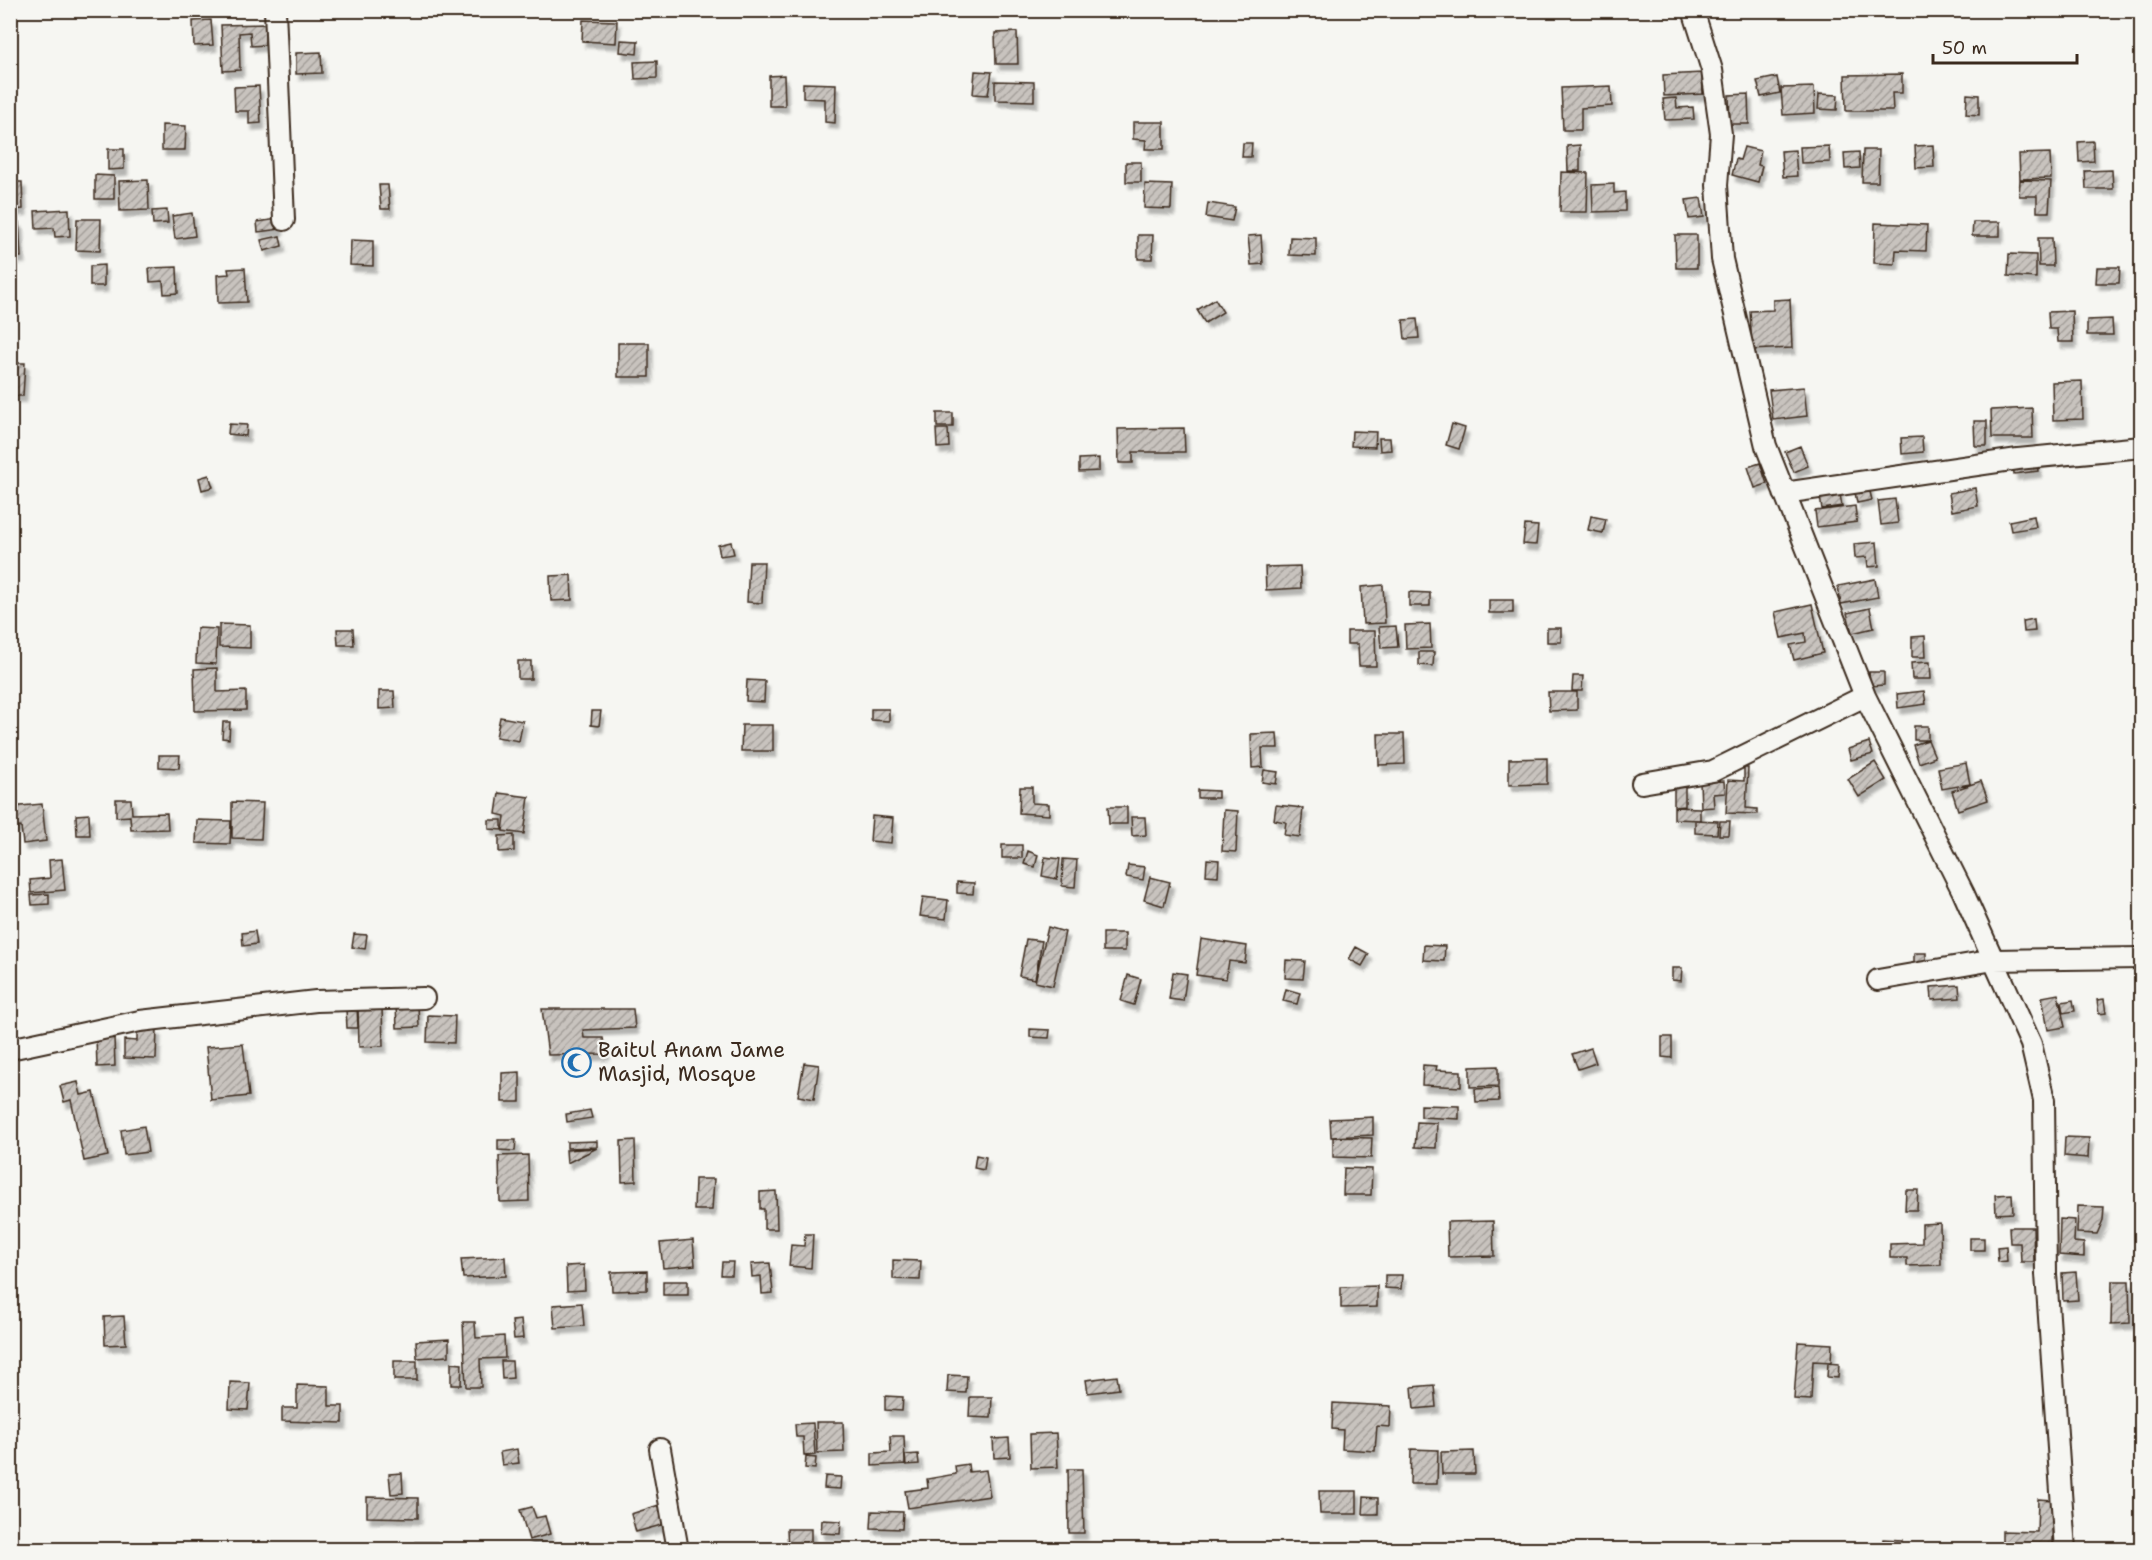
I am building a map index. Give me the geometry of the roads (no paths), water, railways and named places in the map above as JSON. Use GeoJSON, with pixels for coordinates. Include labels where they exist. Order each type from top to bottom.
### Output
{"type":"FeatureCollection","features":[{"type":"Feature","properties":{"kind":"street"},"geometry":{"type":"LineString","coordinates":[[275,10],[284,220]]}},
{"type":"Feature","properties":{"kind":"street"},"geometry":{"type":"LineString","coordinates":[[1693,10],[1712,70],[1721,134],[1717,185],[1722,259],[1766,446],[1865,696],[1963,892],[2031,1044],[2044,1100],[2046,1274],[2065,1550]]}},
{"type":"Feature","properties":{"kind":"street"},"geometry":{"type":"LineString","coordinates":[[1784,493],[2018,459],[2142,447]]}},
{"type":"Feature","properties":{"kind":"street"},"geometry":{"type":"LineString","coordinates":[[1642,783],[1713,771],[1865,696]]}},
{"type":"Feature","properties":{"kind":"street"},"geometry":{"type":"LineString","coordinates":[[1878,980],[1994,960],[2142,958]]}},
{"type":"Feature","properties":{"kind":"street"},"geometry":{"type":"LineString","coordinates":[[10,1049],[140,1021],[316,1001],[424,998]]}},
{"type":"Feature","properties":{"kind":"street"},"geometry":{"type":"LineString","coordinates":[[660,1449],[678,1550]]}},
{"type":"Feature","properties":{"kind":"place","name":"Baitul Anam Jame Masjid, Mosque"},"geometry":{"type":"Point","coordinates":[577,1062]}}]}
